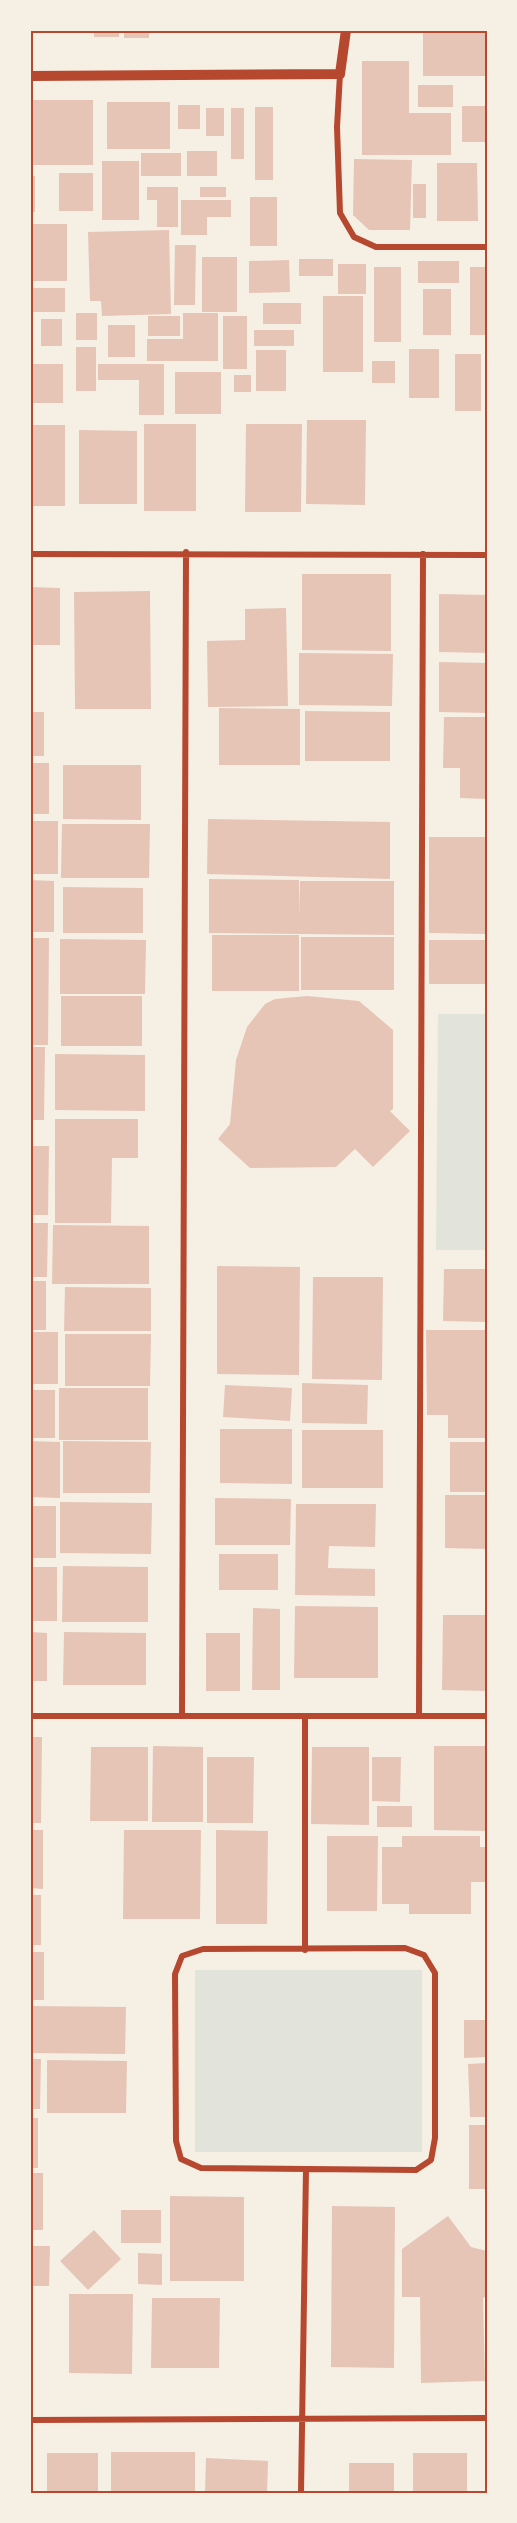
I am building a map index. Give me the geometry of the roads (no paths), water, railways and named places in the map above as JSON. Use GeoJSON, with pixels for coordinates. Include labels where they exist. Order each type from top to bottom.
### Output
{"type":"FeatureCollection","features":[{"type":"Feature","properties":{"kind":"street"},"geometry":{"type":"LineString","coordinates":[[346,30],[340,74],[337,127],[340,213],[354,237],[376,247],[487,247]]}},
{"type":"Feature","properties":{"kind":"street"},"geometry":{"type":"LineString","coordinates":[[30,76],[340,74]]}},
{"type":"Feature","properties":{"kind":"street"},"geometry":{"type":"LineString","coordinates":[[30,554],[186,552],[487,555]]}},
{"type":"Feature","properties":{"kind":"street"},"geometry":{"type":"LineString","coordinates":[[183,1716],[186,552]]}},
{"type":"Feature","properties":{"kind":"street"},"geometry":{"type":"LineString","coordinates":[[419,1716],[423,554]]}},
{"type":"Feature","properties":{"kind":"street"},"geometry":{"type":"LineString","coordinates":[[30,1716],[487,1716]]}},
{"type":"Feature","properties":{"kind":"street"},"geometry":{"type":"LineString","coordinates":[[305,1716],[305,1950]]}},
{"type":"Feature","properties":{"kind":"street"},"geometry":{"type":"LineString","coordinates":[[405,1948],[424,1955],[435,1973],[435,2138],[431,2160],[416,2170],[201,2168],[181,2159],[176,2129],[175,1974],[182,1956],[203,1949],[305,1950],[405,1948]]}},
{"type":"Feature","properties":{"kind":"street"},"geometry":{"type":"LineString","coordinates":[[301,2493],[306,2169]]}},
{"type":"Feature","properties":{"kind":"street"},"geometry":{"type":"LineString","coordinates":[[30,2420],[487,2418]]}}]}
